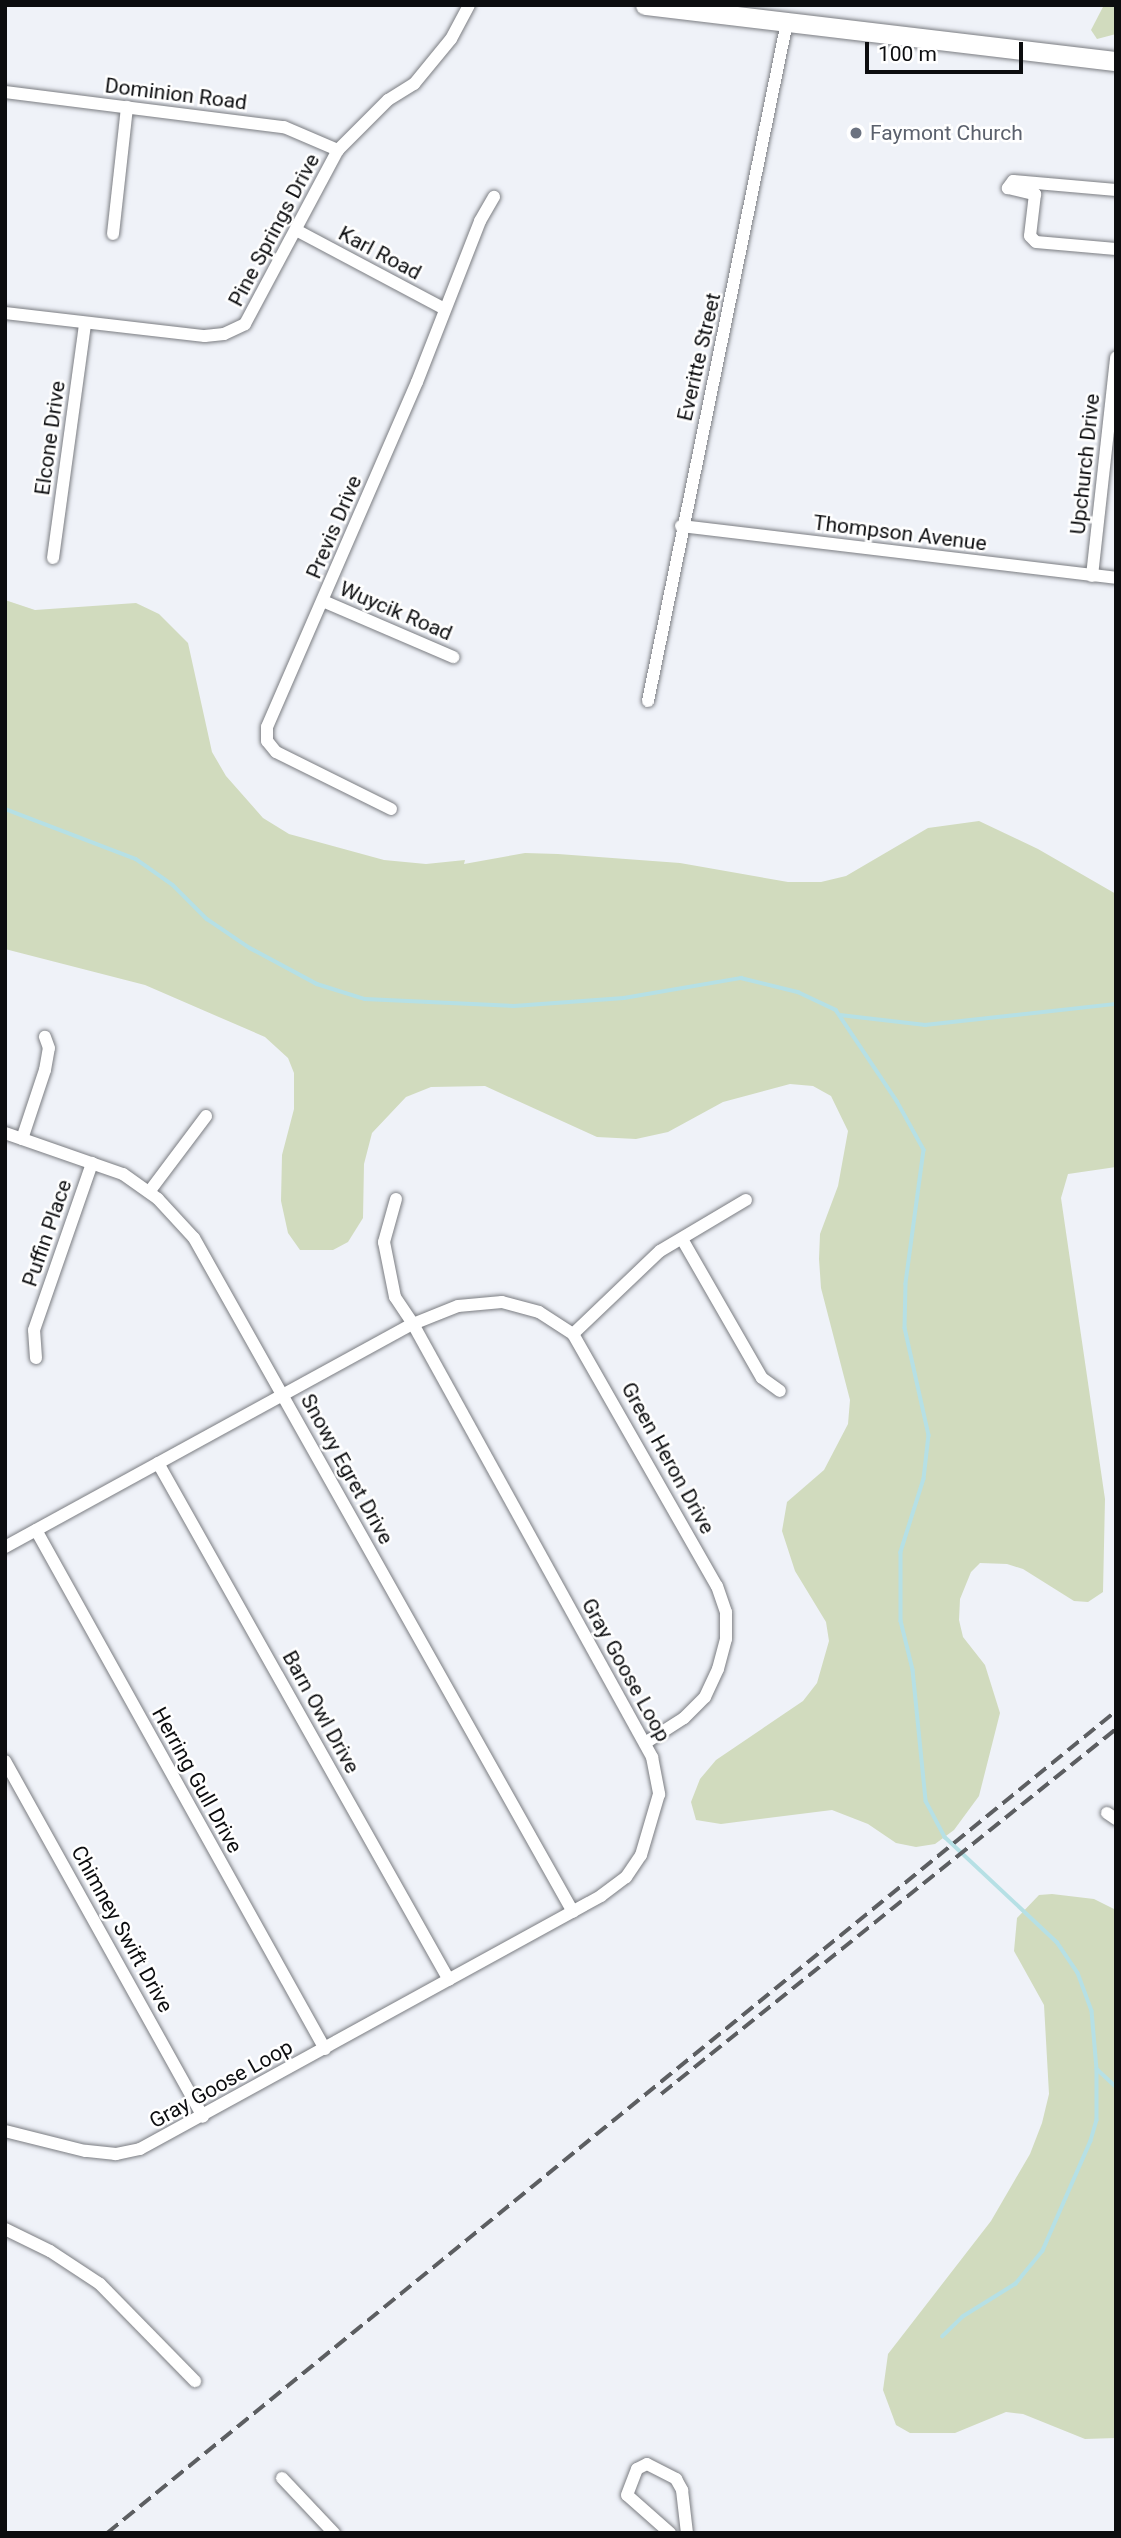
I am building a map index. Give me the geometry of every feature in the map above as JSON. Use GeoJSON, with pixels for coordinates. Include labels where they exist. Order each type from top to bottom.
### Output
{"type":"FeatureCollection","features":[{"type":"Feature","properties":{"kind":"main road"},"geometry":{"type":"LineString","coordinates":[[645,5],[1116,61]]}},
{"type":"Feature","properties":{"kind":"street","name":"Pine Springs Drive"},"geometry":{"type":"LineString","coordinates":[[5,313],[205,336],[235,330],[253,314],[338,150],[388,100],[414,84],[450,38],[469,5]]}},
{"type":"Feature","properties":{"kind":"street","name":"Everitte Street"},"geometry":{"type":"LineString","coordinates":[[648,701],[681,526],[750,215],[786,22]]}},
{"type":"Feature","properties":{"kind":"street","name":"Dominion Road"},"geometry":{"type":"LineString","coordinates":[[5,92],[285,127],[338,150]]}},
{"type":"Feature","properties":{"kind":"street"},"geometry":{"type":"LineString","coordinates":[[113,234],[127,107]]}},
{"type":"Feature","properties":{"kind":"street"},"geometry":{"type":"LineString","coordinates":[[1116,191],[1013,181],[1008,188],[1035,194],[1030,236],[1036,242],[1116,249]]}},
{"type":"Feature","properties":{"kind":"street","name":"Previs Drive"},"geometry":{"type":"LineString","coordinates":[[391,808],[276,752],[267,741],[267,727],[323,601],[480,221],[494,197]]}},
{"type":"Feature","properties":{"kind":"street","name":"Karl Road"},"geometry":{"type":"LineString","coordinates":[[298,231],[445,309]]}},
{"type":"Feature","properties":{"kind":"street","name":"Elcone Drive"},"geometry":{"type":"LineString","coordinates":[[53,558],[85,323]]}},
{"type":"Feature","properties":{"kind":"street","name":"Upchurch Drive"},"geometry":{"type":"LineString","coordinates":[[1092,576],[1116,357]]}},
{"type":"Feature","properties":{"kind":"street","name":"Thompson Avenue"},"geometry":{"type":"LineString","coordinates":[[681,526],[1116,578]]}},
{"type":"Feature","properties":{"kind":"street","name":"Wuycik Road"},"geometry":{"type":"LineString","coordinates":[[323,601],[453,657]]}},
{"type":"Feature","properties":{"kind":"street"},"geometry":{"type":"LineString","coordinates":[[22,1139],[45,1070],[48,1048],[45,1037]]}},
{"type":"Feature","properties":{"kind":"street"},"geometry":{"type":"LineString","coordinates":[[149,1192],[206,1116]]}},
{"type":"Feature","properties":{"kind":"street","name":"Snowy Egret Drive"},"geometry":{"type":"LineString","coordinates":[[5,1133],[123,1174],[149,1192],[194,1238],[573,1912]]}},
{"type":"Feature","properties":{"kind":"street","name":"Puffin Place"},"geometry":{"type":"LineString","coordinates":[[36,1358],[34,1330],[92,1163]]}},
{"type":"Feature","properties":{"kind":"street","name":"Gray Goose Loop"},"geometry":{"type":"LineString","coordinates":[[5,2131],[59,2147],[116,2154],[140,2149],[573,1912],[626,1877],[641,1855],[659,1794],[645,1743],[413,1324],[395,1297],[384,1242],[396,1199]]}},
{"type":"Feature","properties":{"kind":"street"},"geometry":{"type":"LineString","coordinates":[[573,1334],[641,1266],[746,1200]]}},
{"type":"Feature","properties":{"kind":"street"},"geometry":{"type":"LineString","coordinates":[[682,1239],[762,1378],[780,1391]]}},
{"type":"Feature","properties":{"kind":"street","name":"Green Heron Drive"},"geometry":{"type":"LineString","coordinates":[[413,1324],[458,1306],[502,1301],[540,1312],[573,1334],[717,1586],[726,1612],[726,1639],[705,1697],[684,1718],[645,1743]]}},
{"type":"Feature","properties":{"kind":"street"},"geometry":{"type":"LineString","coordinates":[[5,1546],[413,1324]]}},
{"type":"Feature","properties":{"kind":"street","name":"Barn Owl Drive"},"geometry":{"type":"LineString","coordinates":[[158,1463],[449,1980]]}},
{"type":"Feature","properties":{"kind":"street","name":"Herring Gull Drive"},"geometry":{"type":"LineString","coordinates":[[36,1530],[325,2049]]}},
{"type":"Feature","properties":{"kind":"street","name":"Chimney Swift Drive"},"geometry":{"type":"LineString","coordinates":[[5,1761],[203,2116]]}},
{"type":"Feature","properties":{"kind":"street"},"geometry":{"type":"LineString","coordinates":[[5,2229],[50,2250],[100,2284],[195,2381]]}},
{"type":"Feature","properties":{"kind":"street"},"geometry":{"type":"LineString","coordinates":[[670,2533],[627,2495],[637,2469],[647,2464],[676,2479],[682,2490],[687,2533]]}},
{"type":"Feature","properties":{"kind":"street"},"geometry":{"type":"LineString","coordinates":[[282,2478],[334,2533]]}},
{"type":"Feature","properties":{"kind":"green space"},"geometry":{"type":"Polygon","coordinates":[[[1104,5],[1116,5],[1116,34],[1097,39],[1091,30],[1104,5]]]}},
{"type":"Feature","properties":{"kind":"green space"},"geometry":{"type":"Polygon","coordinates":[[[5,600],[35,610],[136,603],[159,614],[188,643],[212,752],[226,776],[263,818],[289,834],[384,860],[426,864],[465,860],[464,864],[525,853],[558,854],[680,863],[788,882],[821,882],[846,876],[928,828],[979,821],[1038,849],[1116,894],[1116,1167],[1068,1174],[1061,1198],[1105,1499],[1103,1592],[1088,1602],[1074,1601],[1023,1569],[1007,1564],[980,1563],[971,1572],[960,1599],[959,1620],[963,1637],[985,1665],[1000,1713],[979,1796],[954,1830],[935,1844],[916,1847],[896,1843],[868,1824],[832,1810],[721,1824],[696,1820],[691,1802],[700,1779],[716,1760],[803,1701],[817,1683],[829,1641],[826,1622],[795,1571],[782,1531],[787,1502],[824,1470],[848,1424],[850,1400],[821,1288],[819,1259],[820,1234],[838,1186],[848,1131],[831,1096],[813,1086],[790,1084],[723,1102],[668,1132],[636,1139],[597,1137],[485,1086],[431,1087],[406,1097],[372,1133],[364,1164],[363,1218],[348,1242],[333,1250],[300,1250],[288,1233],[281,1201],[282,1155],[294,1109],[294,1073],[288,1058],[265,1037],[145,985],[5,949],[5,600]]]}},
{"type":"Feature","properties":{"kind":"green space"},"geometry":{"type":"Polygon","coordinates":[[[1039,1895],[1094,1899],[1116,1910],[1116,2438],[1085,2439],[1023,2414],[1006,2412],[955,2433],[910,2433],[896,2425],[883,2390],[888,2354],[991,2221],[1030,2154],[1042,2123],[1049,2094],[1044,2005],[1014,1951],[1017,1918],[1039,1895]]]}},
{"type":"Feature","properties":{"kind":"waterway"},"geometry":{"type":"LineString","coordinates":[[5,809],[136,859],[173,885],[207,919],[250,948],[317,984],[365,999],[514,1006],[624,998],[741,978],[798,992],[836,1010],[897,1101],[924,1150],[906,1284],[905,1328],[929,1435],[924,1479],[901,1552],[901,1621],[913,1670],[926,1801],[945,1837],[1057,1942],[1078,1973],[1092,2011],[1097,2069],[1097,2120],[1091,2141],[1043,2251],[1016,2284],[963,2317],[943,2336]]}},
{"type":"Feature","properties":{"kind":"waterway"},"geometry":{"type":"LineString","coordinates":[[840,1015],[925,1025],[1116,1004]]}},
{"type":"Feature","properties":{"kind":"waterway"},"geometry":{"type":"LineString","coordinates":[[1097,2069],[1116,2087]]}},
{"type":"Feature","properties":{"kind":"railway"},"geometry":{"type":"LineString","coordinates":[[107,2533],[1116,1711]]}},
{"type":"Feature","properties":{"kind":"railway"},"geometry":{"type":"LineString","coordinates":[[661,2094],[1116,1729]]}},
{"type":"Feature","properties":{"kind":"place","name":"Faymont Church"},"geometry":{"type":"Point","coordinates":[856,133]}}]}
